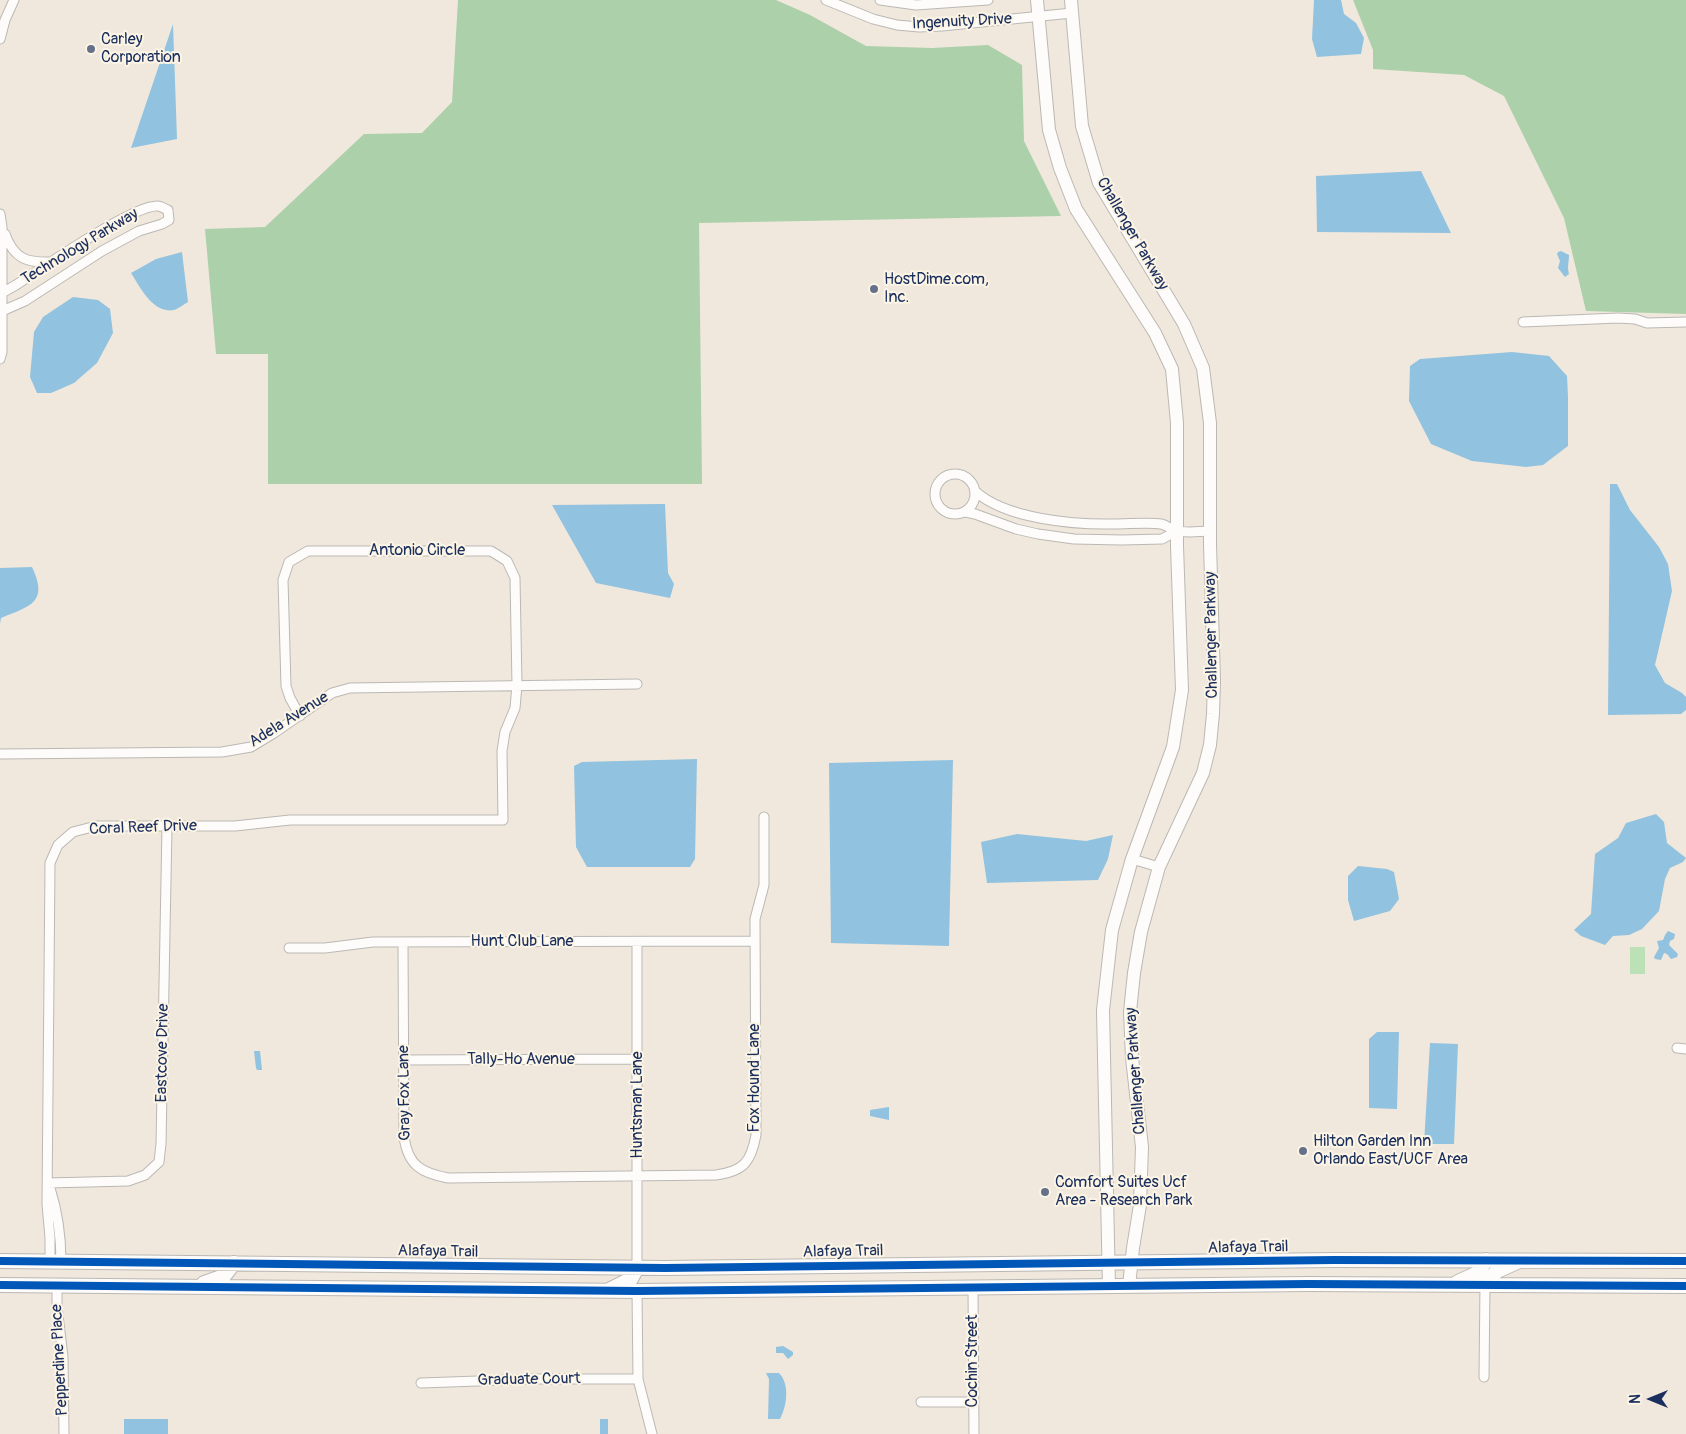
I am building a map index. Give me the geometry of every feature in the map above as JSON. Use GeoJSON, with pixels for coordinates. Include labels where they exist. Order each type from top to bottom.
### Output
{"type":"FeatureCollection","features":[{"type":"Feature","properties":{"kind":"main road","name":"Challenger Parkway"},"geometry":{"type":"LineString","coordinates":[[1037,0],[1049,130],[1060,168],[1076,209],[1155,333],[1172,369],[1177,424],[1177,531],[1182,690],[1173,747],[1132,858],[1112,930],[1103,1010],[1109,1287]]}},
{"type":"Feature","properties":{"kind":"main road","name":"Challenger Parkway"},"geometry":{"type":"LineString","coordinates":[[1071,6],[1082,126],[1099,183],[1184,324],[1203,368],[1210,424],[1210,531],[1214,681],[1210,745],[1203,773],[1159,867],[1141,932],[1134,974],[1130,1012],[1132,1058],[1142,1147],[1140,1205],[1129,1286]]}},
{"type":"Feature","properties":{"kind":"main road"},"geometry":{"type":"LineString","coordinates":[[1453,1284],[1478,1273],[1486,1260]]}},
{"type":"Feature","properties":{"kind":"main road"},"geometry":{"type":"LineString","coordinates":[[1485,1284],[1497,1271],[1520,1260]]}},
{"type":"Feature","properties":{"kind":"main road","name":"Alafaya Trail"},"geometry":{"type":"LineString","coordinates":[[0,1261],[637,1268],[1132,1262],[1686,1261]]}},
{"type":"Feature","properties":{"kind":"main road"},"geometry":{"type":"LineString","coordinates":[[194,1286],[224,1276],[234,1263]]}},
{"type":"Feature","properties":{"kind":"main road"},"geometry":{"type":"LineString","coordinates":[[238,1287],[245,1272],[267,1263]]}},
{"type":"Feature","properties":{"kind":"main road"},"geometry":{"type":"LineString","coordinates":[[606,1291],[631,1279],[637,1268]]}},
{"type":"Feature","properties":{"kind":"main road"},"geometry":{"type":"LineString","coordinates":[[637,1291],[645,1278],[665,1268]]}},
{"type":"Feature","properties":{"kind":"main road"},"geometry":{"type":"LineString","coordinates":[[0,1285],[606,1291],[1453,1284],[1686,1286]]}},
{"type":"Feature","properties":{"kind":"street"},"geometry":{"type":"LineString","coordinates":[[0,40],[5,20],[14,0]]}},
{"type":"Feature","properties":{"kind":"street","name":"Ingenuity Drive"},"geometry":{"type":"LineString","coordinates":[[826,0],[873,19],[908,26],[942,26],[1038,17],[1071,6]]}},
{"type":"Feature","properties":{"kind":"street","name":"Ingenuity Drive"},"geometry":{"type":"LineString","coordinates":[[880,0],[923,5],[988,0]]}},
{"type":"Feature","properties":{"kind":"street","name":"Technology Parkway"},"geometry":{"type":"LineString","coordinates":[[1,293],[121,218],[146,208],[158,206],[168,210],[169,220],[139,231],[102,251],[25,301],[1,311]]}},
{"type":"Feature","properties":{"kind":"street"},"geometry":{"type":"LineString","coordinates":[[0,214],[2,227],[2,352],[0,359]]}},
{"type":"Feature","properties":{"kind":"street"},"geometry":{"type":"LineString","coordinates":[[2,227],[9,245],[19,256],[36,263],[52,262]]}},
{"type":"Feature","properties":{"kind":"street"},"geometry":{"type":"LineString","coordinates":[[1523,322],[1618,318],[1635,319],[1647,323],[1686,322]]}},
{"type":"Feature","properties":{"kind":"street"},"geometry":{"type":"LineString","coordinates":[[1177,531],[1162,539],[1122,540],[1074,539],[1038,534],[1016,529],[975,514],[965,512],[951,514],[940,508],[936,500],[936,488],[945,477],[951,474],[958,474],[966,477],[973,483],[976,491],[984,499],[1035,517],[1078,524],[1161,524],[1177,531],[1210,531]]}},
{"type":"Feature","properties":{"kind":"street"},"geometry":{"type":"LineString","coordinates":[[965,512],[973,504],[976,491]]}},
{"type":"Feature","properties":{"kind":"street","name":"Antonio Circle"},"geometry":{"type":"LineString","coordinates":[[300,716],[286,686],[284,580],[289,562],[308,551],[491,551],[507,561],[515,578],[517,685],[515,708],[505,732],[502,751]]}},
{"type":"Feature","properties":{"kind":"street","name":"Adela Avenue"},"geometry":{"type":"LineString","coordinates":[[0,754],[222,752],[251,747],[332,693],[350,688],[638,684]]}},
{"type":"Feature","properties":{"kind":"street","name":"Coral Reef Drive"},"geometry":{"type":"LineString","coordinates":[[55,1262],[59,1224],[57,1209],[48,1183],[50,863],[58,845],[73,832],[96,826],[235,826],[290,820],[504,820],[502,751]]}},
{"type":"Feature","properties":{"kind":"street","name":"Fox Hound Lane"},"geometry":{"type":"LineString","coordinates":[[638,1177],[730,1173],[740,1168],[749,1159],[753,1149],[756,1135],[755,941],[756,911],[764,885],[764,817]]}},
{"type":"Feature","properties":{"kind":"street","name":"Eastcove Drive"},"geometry":{"type":"LineString","coordinates":[[48,1183],[128,1181],[145,1176],[159,1162],[162,1144],[167,826]]}},
{"type":"Feature","properties":{"kind":"street"},"geometry":{"type":"LineString","coordinates":[[1132,858],[1159,867]]}},
{"type":"Feature","properties":{"kind":"street","name":"Hunt Club Lane"},"geometry":{"type":"LineString","coordinates":[[289,948],[325,948],[373,942],[755,941]]}},
{"type":"Feature","properties":{"kind":"street","name":"Gray Fox Lane"},"geometry":{"type":"LineString","coordinates":[[403,942],[404,1137],[405,1149],[411,1160],[418,1167],[427,1174],[448,1178],[638,1177]]}},
{"type":"Feature","properties":{"kind":"street","name":"Huntsman Lane"},"geometry":{"type":"LineString","coordinates":[[637,942],[637,1268]]}},
{"type":"Feature","properties":{"kind":"street","name":"Tally-Ho Avenue"},"geometry":{"type":"LineString","coordinates":[[404,1060],[638,1059]]}},
{"type":"Feature","properties":{"kind":"street"},"geometry":{"type":"LineString","coordinates":[[1484,1377],[1485,1284]]}},
{"type":"Feature","properties":{"kind":"street","name":"Pepperdine Place"},"geometry":{"type":"LineString","coordinates":[[57,1286],[57,1307],[63,1357],[64,1434]]}},
{"type":"Feature","properties":{"kind":"street","name":"Cochin Street"},"geometry":{"type":"LineString","coordinates":[[973,1288],[974,1434]]}},
{"type":"Feature","properties":{"kind":"street"},"geometry":{"type":"LineString","coordinates":[[637,1291],[638,1379],[652,1434]]}},
{"type":"Feature","properties":{"kind":"street","name":"Graduate Court"},"geometry":{"type":"LineString","coordinates":[[421,1384],[535,1379],[638,1379]]}},
{"type":"Feature","properties":{"kind":"street"},"geometry":{"type":"LineString","coordinates":[[921,1402],[974,1402]]}},
{"type":"Feature","properties":{"kind":"green space"},"geometry":{"type":"Polygon","coordinates":[[[458,0],[776,0],[810,15],[866,46],[932,48],[988,45],[1022,65],[1024,141],[1061,216],[699,223],[702,484],[268,484],[268,354],[216,354],[205,229],[265,227],[364,134],[422,133],[452,102],[458,0]]]}},
{"type":"Feature","properties":{"kind":"green space"},"geometry":{"type":"Polygon","coordinates":[[[1353,0],[1686,0],[1686,314],[1586,311],[1564,218],[1504,96],[1464,75],[1373,69],[1373,50],[1353,0]]]}},
{"type":"Feature","properties":{"kind":"green space"},"geometry":{"type":"Polygon","coordinates":[[[1630,947],[1645,947],[1645,974],[1630,974],[1630,947]]]}},
{"type":"Feature","properties":{"kind":"water"},"geometry":{"type":"Polygon","coordinates":[[[1314,0],[1341,0],[1344,14],[1356,23],[1364,38],[1361,54],[1317,57],[1312,39],[1314,0]]]}},
{"type":"Feature","properties":{"kind":"water"},"geometry":{"type":"Polygon","coordinates":[[[173,24],[177,139],[131,148],[173,24]]]}},
{"type":"Feature","properties":{"kind":"water"},"geometry":{"type":"Polygon","coordinates":[[[1421,171],[1451,233],[1317,232],[1316,176],[1421,171]]]}},
{"type":"Feature","properties":{"kind":"water"},"geometry":{"type":"Polygon","coordinates":[[[1561,251],[1569,255],[1569,274],[1565,277],[1558,268],[1560,261],[1557,254],[1561,251]]]}},
{"type":"Feature","properties":{"kind":"water"},"geometry":{"type":"Polygon","coordinates":[[[182,252],[188,302],[174,310],[160,308],[143,292],[131,273],[156,259],[182,252]]]}},
{"type":"Feature","properties":{"kind":"water"},"geometry":{"type":"Polygon","coordinates":[[[73,297],[98,300],[110,309],[113,333],[97,363],[74,383],[51,393],[37,393],[30,377],[34,332],[43,317],[73,297]]]}},
{"type":"Feature","properties":{"kind":"water"},"geometry":{"type":"Polygon","coordinates":[[[1512,352],[1549,356],[1567,376],[1568,446],[1543,465],[1526,467],[1472,461],[1431,444],[1409,401],[1410,366],[1420,359],[1512,352]]]}},
{"type":"Feature","properties":{"kind":"water"},"geometry":{"type":"Polygon","coordinates":[[[1610,484],[1617,484],[1630,510],[1659,547],[1668,564],[1672,591],[1655,665],[1665,683],[1686,697],[1686,710],[1681,714],[1608,715],[1610,484]]]}},
{"type":"Feature","properties":{"kind":"water"},"geometry":{"type":"Polygon","coordinates":[[[665,504],[668,573],[674,584],[670,598],[596,583],[552,505],[665,504]]]}},
{"type":"Feature","properties":{"kind":"water"},"geometry":{"type":"Polygon","coordinates":[[[32,567],[37,579],[38,588],[34,602],[1,618],[0,624],[0,568],[32,567]]]}},
{"type":"Feature","properties":{"kind":"water"},"geometry":{"type":"Polygon","coordinates":[[[697,759],[695,859],[690,867],[587,867],[576,847],[574,766],[582,762],[697,759]]]}},
{"type":"Feature","properties":{"kind":"water"},"geometry":{"type":"Polygon","coordinates":[[[953,760],[949,946],[831,943],[829,763],[953,760]]]}},
{"type":"Feature","properties":{"kind":"water"},"geometry":{"type":"Polygon","coordinates":[[[1656,814],[1664,822],[1667,843],[1686,858],[1683,862],[1670,868],[1665,879],[1659,911],[1642,929],[1629,935],[1613,936],[1605,945],[1581,936],[1574,930],[1591,914],[1595,854],[1618,838],[1626,823],[1656,814]]]}},
{"type":"Feature","properties":{"kind":"water"},"geometry":{"type":"Polygon","coordinates":[[[1017,834],[1086,841],[1113,835],[1108,859],[1098,880],[987,883],[981,842],[1017,834]]]}},
{"type":"Feature","properties":{"kind":"water"},"geometry":{"type":"Polygon","coordinates":[[[1358,866],[1387,869],[1394,872],[1399,899],[1390,911],[1354,921],[1348,900],[1348,876],[1358,866]]]}},
{"type":"Feature","properties":{"kind":"water"},"geometry":{"type":"Polygon","coordinates":[[[1668,931],[1675,934],[1674,939],[1670,941],[1669,945],[1678,954],[1677,957],[1671,959],[1664,953],[1661,960],[1655,959],[1654,957],[1659,948],[1657,941],[1663,940],[1668,931]]]}},
{"type":"Feature","properties":{"kind":"water"},"geometry":{"type":"Polygon","coordinates":[[[1377,1032],[1399,1032],[1397,1109],[1369,1108],[1369,1039],[1377,1032]]]}},
{"type":"Feature","properties":{"kind":"water"},"geometry":{"type":"Polygon","coordinates":[[[1430,1043],[1458,1044],[1454,1144],[1424,1144],[1430,1043]]]}},
{"type":"Feature","properties":{"kind":"water"},"geometry":{"type":"Polygon","coordinates":[[[254,1051],[260,1051],[262,1070],[257,1070],[256,1068],[254,1051]]]}},
{"type":"Feature","properties":{"kind":"water"},"geometry":{"type":"Polygon","coordinates":[[[889,1107],[889,1120],[870,1116],[870,1110],[889,1107]]]}},
{"type":"Feature","properties":{"kind":"water"},"geometry":{"type":"Polygon","coordinates":[[[783,1346],[793,1352],[793,1355],[788,1359],[783,1353],[776,1353],[776,1347],[783,1346]]]}},
{"type":"Feature","properties":{"kind":"water"},"geometry":{"type":"Polygon","coordinates":[[[766,1373],[779,1373],[785,1383],[786,1402],[780,1419],[768,1419],[769,1379],[766,1373]]]}},
{"type":"Feature","properties":{"kind":"water"},"geometry":{"type":"Polygon","coordinates":[[[124,1419],[168,1419],[168,1434],[124,1434],[124,1419]]]}},
{"type":"Feature","properties":{"kind":"water"},"geometry":{"type":"Polygon","coordinates":[[[600,1419],[608,1419],[608,1434],[600,1434],[600,1419]]]}},
{"type":"Feature","properties":{"kind":"cycle path"},"geometry":{"type":"LineString","coordinates":[[0,1261],[665,1268],[1334,1260],[1686,1261]]}},
{"type":"Feature","properties":{"kind":"cycle path"},"geometry":{"type":"LineString","coordinates":[[0,1285],[637,1291],[1308,1284],[1686,1286]]}},
{"type":"Feature","properties":{"kind":"place","name":"Carley Corporation"},"geometry":{"type":"Point","coordinates":[91,49]}},
{"type":"Feature","properties":{"kind":"place","name":"HostDime.com, Inc."},"geometry":{"type":"Point","coordinates":[874,289]}},
{"type":"Feature","properties":{"kind":"place","name":"Hilton Garden Inn Orlando East/UCF Area"},"geometry":{"type":"Point","coordinates":[1303,1151]}},
{"type":"Feature","properties":{"kind":"place","name":"Comfort Suites Ucf Area - Research Park"},"geometry":{"type":"Point","coordinates":[1045,1192]}}]}
